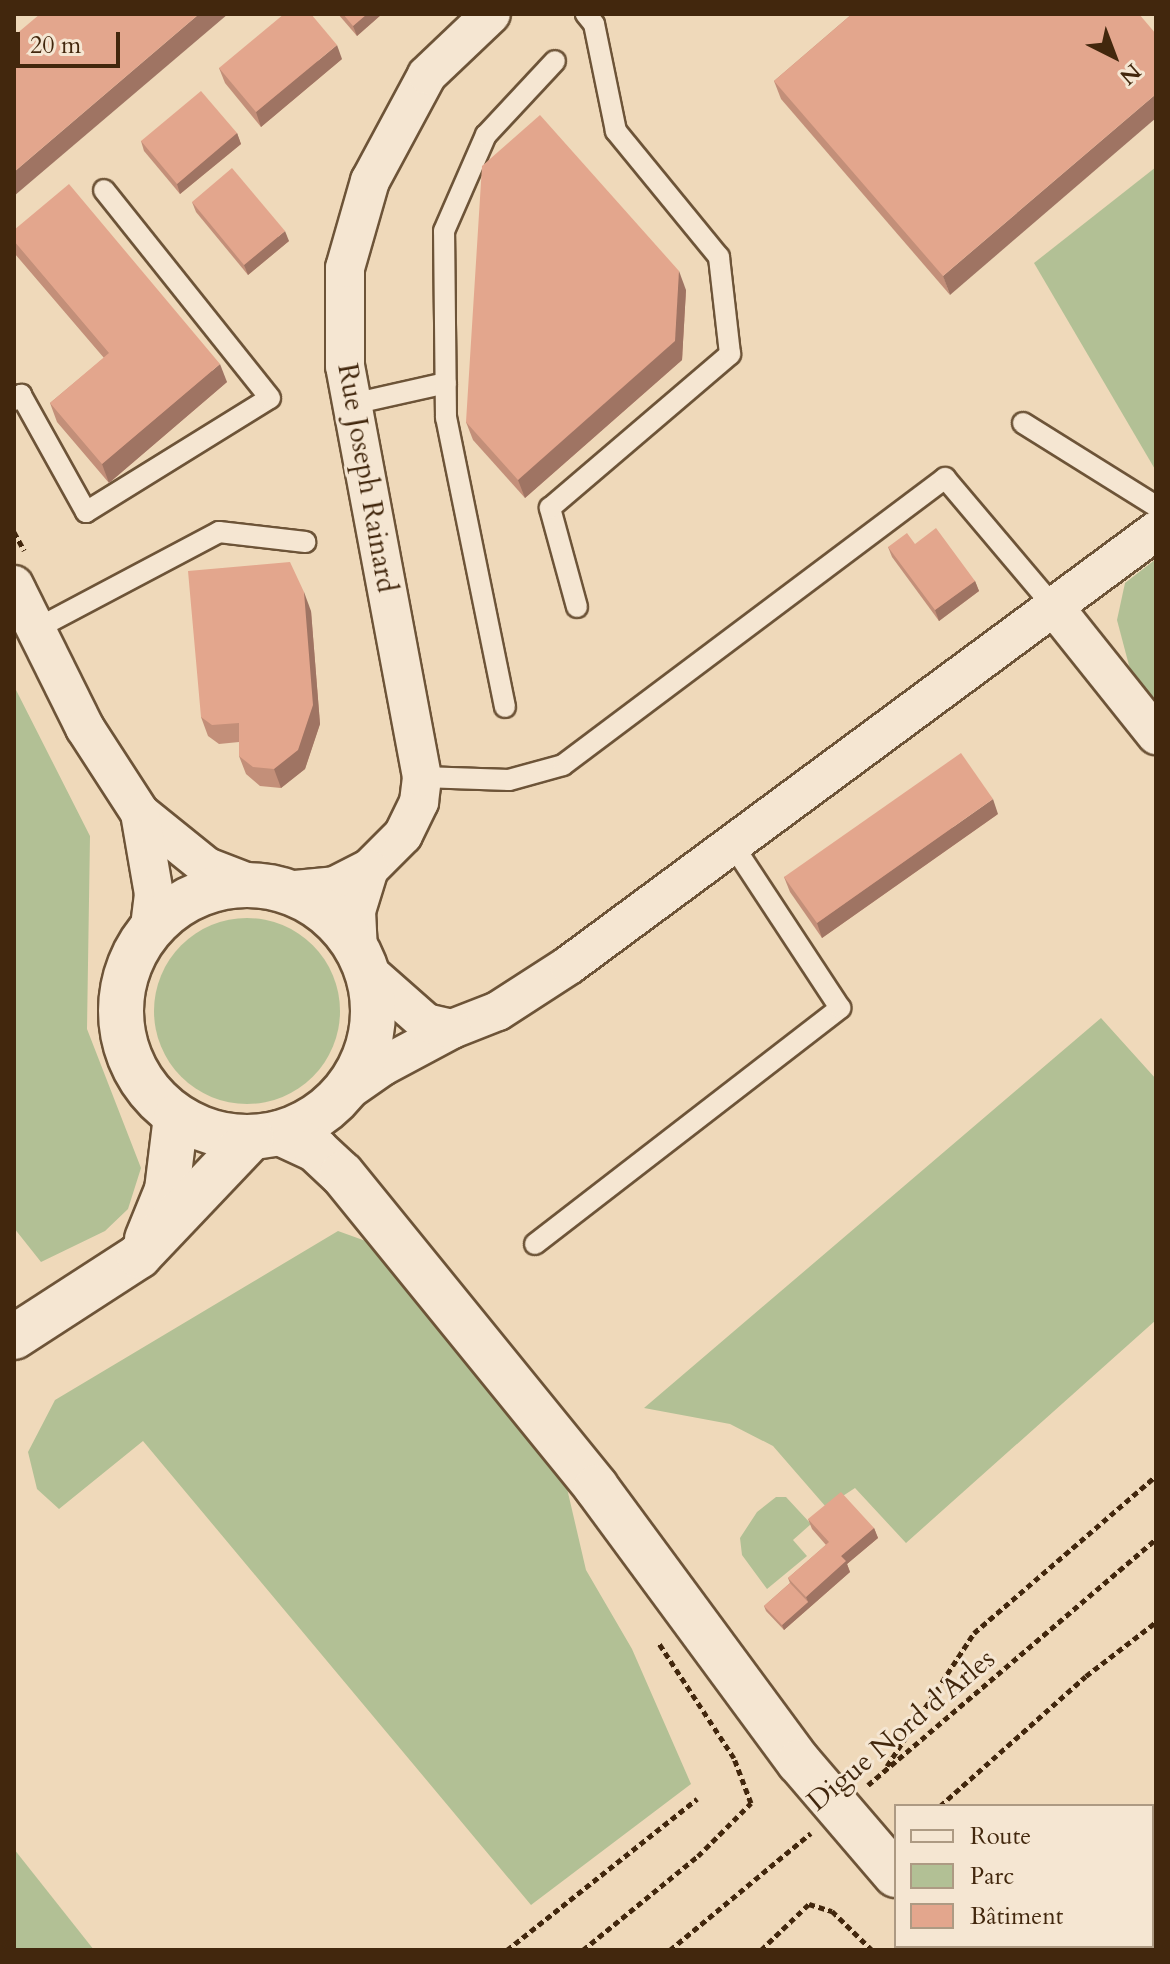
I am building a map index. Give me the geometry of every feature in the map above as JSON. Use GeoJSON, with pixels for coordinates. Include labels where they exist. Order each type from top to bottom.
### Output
{"type":"FeatureCollection","features":[{"type":"Feature","properties":{"kind":"street","name":"Rue Joseph Rainard"},"geometry":{"type":"LineString","coordinates":[[369,869],[403,835],[419,802],[422,777],[345,366],[345,268],[370,181],[427,75],[491,14]]}},
{"type":"Feature","properties":{"kind":"street"},"geometry":{"type":"LineString","coordinates":[[14,1337],[139,1256],[265,1136],[336,1100],[383,1066],[452,1029],[498,1011],[569,965],[1156,531]]}},
{"type":"Feature","properties":{"kind":"street"},"geometry":{"type":"LineString","coordinates":[[14,585],[85,728],[140,813],[207,867],[270,888],[328,914],[362,961],[426,1023],[452,1029]]}},
{"type":"Feature","properties":{"kind":"street"},"geometry":{"type":"LineString","coordinates":[[1054,607],[1156,735]]}},
{"type":"Feature","properties":{"kind":"street"},"geometry":{"type":"LineString","coordinates":[[140,813],[154,894],[150,929],[123,983],[120,1014],[136,1072],[153,1097],[176,1117],[212,1133],[265,1136],[316,1150],[342,1174],[596,1487],[840,1809],[894,1873]]}},
{"type":"Feature","properties":{"kind":"street"},"geometry":{"type":"LineString","coordinates":[[150,929],[186,900],[230,886],[335,886],[369,869]]}},
{"type":"Feature","properties":{"kind":"street"},"geometry":{"type":"LineString","coordinates":[[342,1174],[332,1140],[336,1100],[356,1075],[373,1024],[356,911],[369,869]]}},
{"type":"Feature","properties":{"kind":"street"},"geometry":{"type":"LineString","coordinates":[[139,1256],[167,1190],[176,1117]]}},
{"type":"Feature","properties":{"kind":"lane"},"geometry":{"type":"LineString","coordinates":[[577,607],[550,508],[730,354],[719,257],[616,131],[594,24],[586,14]]}},
{"type":"Feature","properties":{"kind":"lane"},"geometry":{"type":"LineString","coordinates":[[505,707],[446,418],[444,231],[486,135],[555,61]]}},
{"type":"Feature","properties":{"kind":"lane"},"geometry":{"type":"LineString","coordinates":[[14,400],[21,395],[86,512],[270,398],[104,190]]}},
{"type":"Feature","properties":{"kind":"lane"},"geometry":{"type":"LineString","coordinates":[[352,404],[446,383]]}},
{"type":"Feature","properties":{"kind":"lane"},"geometry":{"type":"LineString","coordinates":[[1023,423],[1156,506]]}},
{"type":"Feature","properties":{"kind":"lane"},"geometry":{"type":"LineString","coordinates":[[422,777],[509,780],[563,765],[945,478],[1054,607]]}},
{"type":"Feature","properties":{"kind":"lane"},"geometry":{"type":"LineString","coordinates":[[36,629],[219,532],[305,542]]}},
{"type":"Feature","properties":{"kind":"lane"},"geometry":{"type":"LineString","coordinates":[[535,1244],[840,1008],[733,845]]}},
{"type":"Feature","properties":{"kind":"path"},"geometry":{"type":"LineString","coordinates":[[882,1773],[974,1633],[1156,1476]]}},
{"type":"Feature","properties":{"kind":"path","name":"Digue Nord d'Arles"},"geometry":{"type":"LineString","coordinates":[[670,1950],[1156,1539]]}},
{"type":"Feature","properties":{"kind":"path"},"geometry":{"type":"LineString","coordinates":[[942,1804],[1052,1705],[1156,1622]]}},
{"type":"Feature","properties":{"kind":"path"},"geometry":{"type":"LineString","coordinates":[[583,1950],[698,1856],[751,1803],[734,1758],[651,1630]]}},
{"type":"Feature","properties":{"kind":"path"},"geometry":{"type":"LineString","coordinates":[[507,1950],[697,1799]]}},
{"type":"Feature","properties":{"kind":"path"},"geometry":{"type":"LineString","coordinates":[[761,1950],[809,1904],[832,1911],[872,1950]]}},
{"type":"Feature","properties":{"kind":"green space"},"geometry":{"type":"Polygon","coordinates":[[[1156,167],[1156,471],[1034,263],[1156,167]]]}},
{"type":"Feature","properties":{"kind":"green space"},"geometry":{"type":"Polygon","coordinates":[[[1156,559],[1156,700],[1131,673],[1117,620],[1125,583],[1156,559]]]}},
{"type":"Feature","properties":{"kind":"green space"},"geometry":{"type":"Polygon","coordinates":[[[14,686],[90,836],[87,1029],[141,1168],[128,1209],[105,1231],[41,1262],[14,1228],[14,686]]]}},
{"type":"Feature","properties":{"kind":"green space"},"geometry":{"type":"Polygon","coordinates":[[[247,918],[282,925],[313,945],[333,976],[340,1011],[333,1046],[313,1077],[282,1097],[247,1104],[212,1097],[181,1077],[161,1046],[154,1011],[161,976],[181,945],[212,925],[247,918]]]}},
{"type":"Feature","properties":{"kind":"green space"},"geometry":{"type":"Polygon","coordinates":[[[1101,1018],[1156,1079],[1156,1320],[906,1543],[855,1488],[826,1507],[773,1446],[730,1424],[644,1408],[1101,1018]]]}},
{"type":"Feature","properties":{"kind":"green space"},"geometry":{"type":"Polygon","coordinates":[[[338,1231],[374,1244],[566,1484],[586,1570],[632,1649],[691,1784],[531,1905],[143,1441],[59,1509],[37,1489],[28,1452],[55,1400],[338,1231]]]}},
{"type":"Feature","properties":{"kind":"green space"},"geometry":{"type":"Polygon","coordinates":[[[776,1497],[786,1497],[811,1524],[793,1540],[807,1556],[767,1589],[742,1555],[740,1538],[757,1512],[776,1497]]]}},
{"type":"Feature","properties":{"kind":"green space"},"geometry":{"type":"Polygon","coordinates":[[[14,1849],[94,1950],[14,1950],[14,1849]]]}},
{"type":"Feature","properties":{"kind":"building"},"geometry":{"type":"Polygon","coordinates":[[[40,14],[199,14],[14,172],[14,36],[40,14]]]}},
{"type":"Feature","properties":{"kind":"building"},"geometry":{"type":"Polygon","coordinates":[[[284,14],[311,14],[337,45],[256,112],[219,68],[284,14]]]}},
{"type":"Feature","properties":{"kind":"building"},"geometry":{"type":"Polygon","coordinates":[[[343,14],[367,14],[353,26],[343,14]]]}},
{"type":"Feature","properties":{"kind":"building"},"geometry":{"type":"Polygon","coordinates":[[[852,14],[1139,14],[1156,34],[1156,94],[943,276],[774,81],[852,14]]]}},
{"type":"Feature","properties":{"kind":"building"},"geometry":{"type":"Polygon","coordinates":[[[201,91],[237,133],[177,184],[141,141],[201,91]]]}},
{"type":"Feature","properties":{"kind":"building"},"geometry":{"type":"Polygon","coordinates":[[[540,115],[679,271],[675,341],[518,480],[466,422],[482,166],[540,115]]]}},
{"type":"Feature","properties":{"kind":"building"},"geometry":{"type":"Polygon","coordinates":[[[232,168],[285,231],[244,265],[192,202],[232,168]]]}},
{"type":"Feature","properties":{"kind":"building"},"geometry":{"type":"Polygon","coordinates":[[[69,184],[220,364],[102,464],[50,403],[109,353],[14,241],[14,230],[69,184]]]}},
{"type":"Feature","properties":{"kind":"building"},"geometry":{"type":"Polygon","coordinates":[[[936,528],[975,581],[935,610],[888,547],[907,533],[915,544],[936,528]]]}},
{"type":"Feature","properties":{"kind":"building"},"geometry":{"type":"Polygon","coordinates":[[[290,562],[304,592],[313,705],[298,750],[274,769],[253,767],[239,756],[239,723],[212,725],[201,717],[188,571],[290,562]]]}},
{"type":"Feature","properties":{"kind":"building"},"geometry":{"type":"Polygon","coordinates":[[[961,753],[993,799],[817,923],[784,877],[961,753]]]}},
{"type":"Feature","properties":{"kind":"building"},"geometry":{"type":"Polygon","coordinates":[[[841,1492],[874,1528],[841,1556],[846,1561],[806,1597],[788,1578],[829,1542],[808,1519],[841,1492]]]}},
{"type":"Feature","properties":{"kind":"building"},"geometry":{"type":"Polygon","coordinates":[[[790,1583],[808,1602],[782,1625],[764,1606],[790,1583]]]}},
{"type":"Feature","properties":{"kind":"building"},"geometry":{"type":"Polygon","coordinates":[[[1156,1881],[1154,1926],[1154,1883],[1156,1881]]]}}]}
